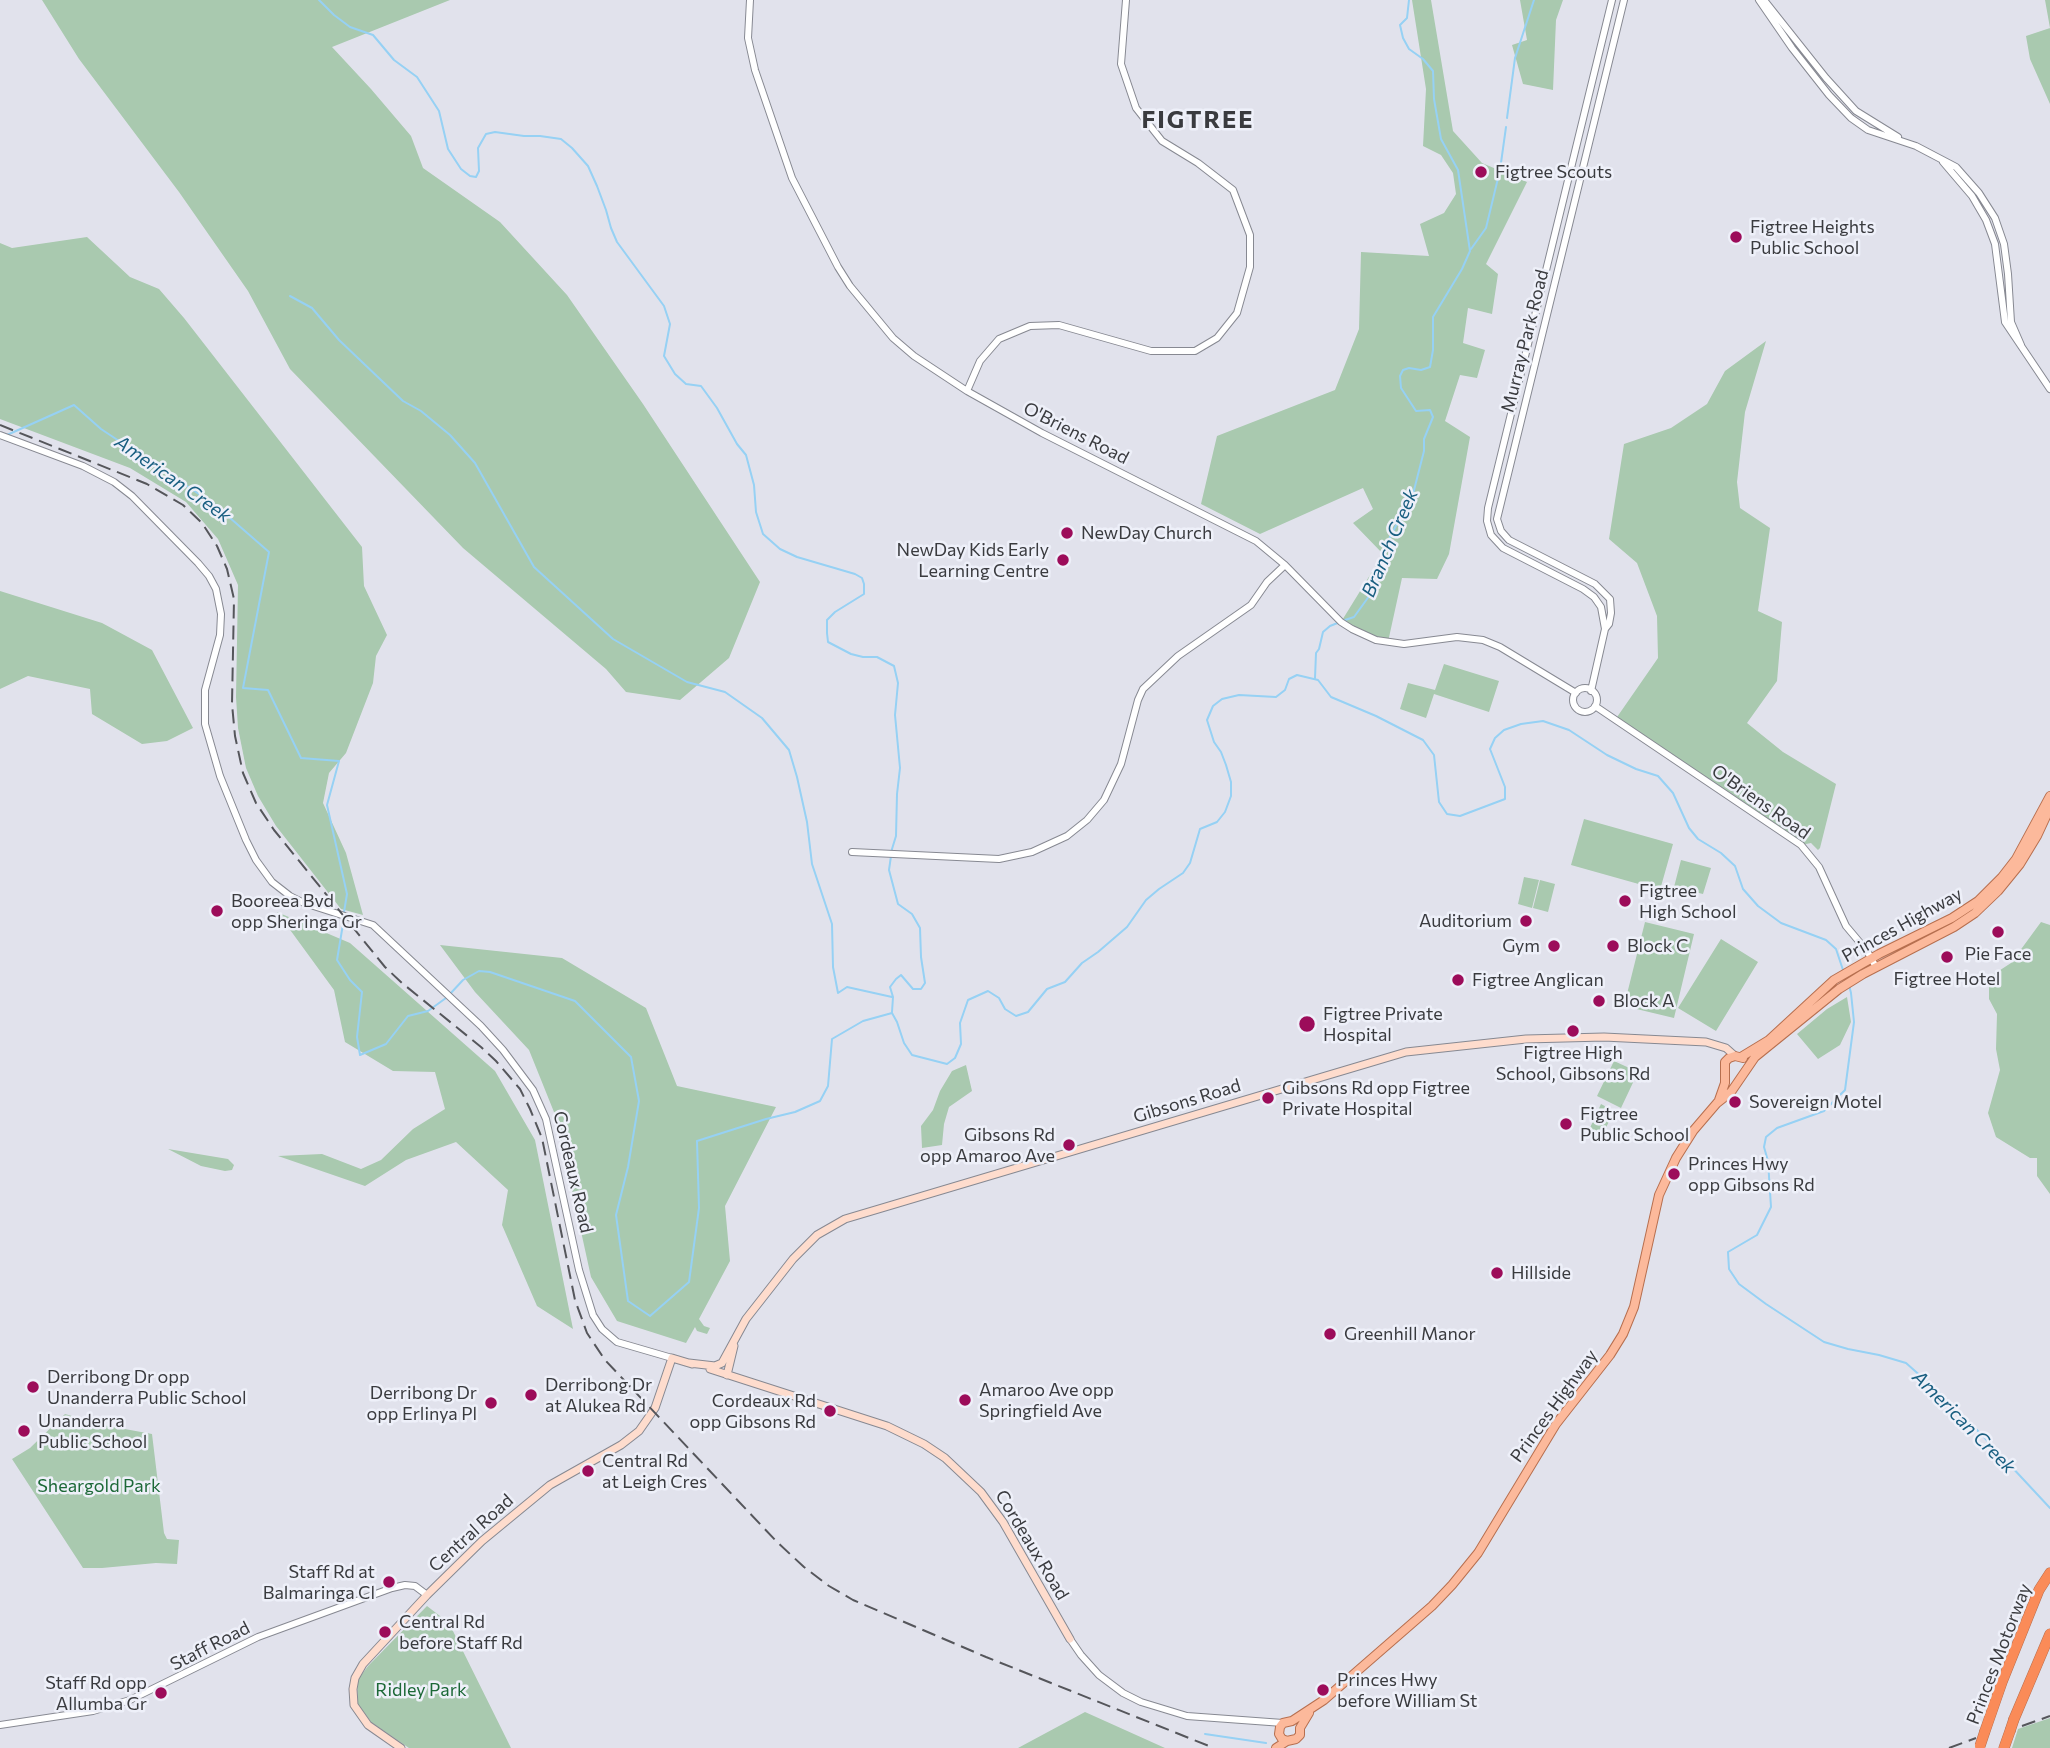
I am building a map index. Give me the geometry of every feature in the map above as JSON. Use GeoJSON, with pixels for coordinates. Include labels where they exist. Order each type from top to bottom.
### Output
{"type":"FeatureCollection","features":[{"type":"Feature","properties":{"kind":"highway","name":"Princes Motorway"},"geometry":{"type":"LineString","coordinates":[[1980,1747],[2002,1682],[2035,1601],[2050,1573]]}},
{"type":"Feature","properties":{"kind":"highway"},"geometry":{"type":"LineString","coordinates":[[2004,1748],[2050,1634]]}},
{"type":"Feature","properties":{"kind":"main road","name":"Princes Highway"},"geometry":{"type":"LineString","coordinates":[[1738,1056],[1769,1040],[1834,980],[1871,958],[1952,918],[1984,896],[2016,859],[2050,796]]}},
{"type":"Feature","properties":{"kind":"main road","name":"Princes Highway"},"geometry":{"type":"LineString","coordinates":[[1747,1068],[1755,1057],[1839,989],[1875,967],[1932,940],[1975,913],[2020,864],[2050,808]]}},
{"type":"Feature","properties":{"kind":"main road","name":"Gibsons Road"},"geometry":{"type":"LineString","coordinates":[[689,1363],[719,1366],[746,1319],[807,1244],[827,1229],[856,1215],[1406,1052],[1498,1041],[1580,1037],[1642,1038],[1711,1044],[1726,1048],[1738,1056]]}},
{"type":"Feature","properties":{"kind":"main road"},"geometry":{"type":"LineString","coordinates":[[1711,1044],[1721,1051],[1726,1073],[1731,1078],[1745,1074],[1747,1064],[1738,1056],[1725,1062]]}},
{"type":"Feature","properties":{"kind":"main road","name":"Princes Highway"},"geometry":{"type":"LineString","coordinates":[[1717,1103],[1726,1073]]}},
{"type":"Feature","properties":{"kind":"main road","name":"Princes Highway"},"geometry":{"type":"LineString","coordinates":[[1276,1748],[1284,1730],[1432,1606],[1478,1553],[1556,1424],[1610,1355],[1623,1334],[1634,1307],[1654,1213],[1667,1177],[1685,1142],[1717,1103],[1731,1092],[1741,1077]]}},
{"type":"Feature","properties":{"kind":"main road","name":"Gibsons Road"},"geometry":{"type":"LineString","coordinates":[[727,1375],[734,1342]]}},
{"type":"Feature","properties":{"kind":"main road","name":"Cordeaux Road"},"geometry":{"type":"LineString","coordinates":[[672,1358],[887,1426],[924,1444],[945,1458],[981,1492],[1003,1522],[1070,1639]]}},
{"type":"Feature","properties":{"kind":"main road","name":"Central Road"},"geometry":{"type":"LineString","coordinates":[[401,1748],[368,1725],[354,1705],[355,1678],[368,1658],[482,1541],[539,1493],[621,1445],[639,1431],[655,1408],[672,1358]]}},
{"type":"Feature","properties":{"kind":"main road","name":"Princes Highway"},"geometry":{"type":"LineString","coordinates":[[1284,1730],[1296,1739],[1311,1710]]}},
{"type":"Feature","properties":{"kind":"main road"},"geometry":{"type":"LineString","coordinates":[[1284,1730],[1300,1728]]}},
{"type":"Feature","properties":{"kind":"street","name":"O'Briens Road"},"geometry":{"type":"LineString","coordinates":[[749,0],[748,38],[755,70],[792,178],[838,267],[867,309],[893,338],[933,370],[1042,433],[1256,541],[1285,565],[1341,622],[1365,636],[1404,644],[1457,637],[1483,640],[1500,647],[1576,693],[1574,705],[1580,710],[1588,712],[1595,706],[1801,845],[1822,872],[1846,926],[1875,967]]}},
{"type":"Feature","properties":{"kind":"street"},"geometry":{"type":"LineString","coordinates":[[967,391],[980,361],[999,340],[1030,326],[1059,325],[1151,351],[1195,351],[1217,338],[1237,313],[1250,267],[1250,235],[1233,190],[1198,163],[1162,141],[1136,108],[1121,64],[1126,0]]}},
{"type":"Feature","properties":{"kind":"street","name":"Murray Park Road"},"geometry":{"type":"LineString","coordinates":[[1487,521],[1612,0]]}},
{"type":"Feature","properties":{"kind":"street","name":"Murray Park Road"},"geometry":{"type":"LineString","coordinates":[[1497,519],[1624,0]]}},
{"type":"Feature","properties":{"kind":"street"},"geometry":{"type":"LineString","coordinates":[[1762,0],[1856,111],[1902,140],[1956,167],[1979,193],[1995,218],[2005,254],[2011,322],[2021,345],[2050,389]]}},
{"type":"Feature","properties":{"kind":"street","name":"Cordeaux Road"},"geometry":{"type":"LineString","coordinates":[[0,435],[94,471],[121,487],[209,576],[216,589],[221,614],[219,635],[206,683],[205,724],[213,756],[246,840],[264,872],[290,896],[366,922],[378,929],[503,1049],[526,1080],[541,1107],[585,1292],[593,1315],[602,1329],[617,1342],[672,1358]]}},
{"type":"Feature","properties":{"kind":"street"},"geometry":{"type":"LineString","coordinates":[[1591,691],[1605,629],[1601,607],[1594,597],[1583,589],[1503,548],[1491,535],[1487,521],[1497,519],[1501,531],[1509,540],[1602,589],[1611,603],[1609,624],[1605,629]]}},
{"type":"Feature","properties":{"kind":"street"},"geometry":{"type":"LineString","coordinates":[[852,852],[999,859],[1032,852],[1068,836],[1087,820],[1104,800],[1121,764],[1143,689],[1178,656],[1251,605],[1267,582],[1285,565]]}},
{"type":"Feature","properties":{"kind":"street"},"geometry":{"type":"LineString","coordinates":[[1576,693],[1585,689],[1591,691],[1597,698],[1595,706]]}},
{"type":"Feature","properties":{"kind":"street","name":"Staff Road"},"geometry":{"type":"LineString","coordinates":[[0,1725],[81,1713],[131,1700],[258,1637],[392,1588],[415,1586],[427,1595]]}},
{"type":"Feature","properties":{"kind":"street","name":"Cordeaux Road"},"geometry":{"type":"LineString","coordinates":[[1070,1639],[1099,1675],[1123,1693],[1141,1702],[1187,1716],[1263,1723],[1284,1730]]}},
{"type":"Feature","properties":{"kind":"green space"},"geometry":{"type":"Polygon","coordinates":[[[42,0],[450,0],[332,47],[411,136],[423,168],[500,222],[567,295],[643,404],[760,582],[729,658],[680,700],[626,692],[606,669],[463,548],[290,369],[248,291],[179,192],[79,59],[42,0]]]}},
{"type":"Feature","properties":{"kind":"green space"},"geometry":{"type":"Polygon","coordinates":[[[1412,0],[1431,0],[1453,131],[1482,163],[1527,182],[1486,264],[1498,274],[1492,314],[1468,308],[1463,343],[1485,350],[1477,378],[1460,375],[1445,421],[1470,437],[1449,554],[1437,579],[1402,578],[1388,642],[1341,622],[1383,554],[1353,523],[1373,509],[1363,488],[1260,534],[1201,504],[1217,436],[1335,390],[1359,329],[1361,252],[1429,256],[1420,224],[1444,213],[1456,194],[1453,173],[1441,155],[1423,146],[1426,89],[1412,0]]]}},
{"type":"Feature","properties":{"kind":"green space"},"geometry":{"type":"Polygon","coordinates":[[[1520,0],[1563,0],[1556,20],[1553,90],[1523,84],[1512,45],[1527,40],[1520,0]]]}},
{"type":"Feature","properties":{"kind":"green space"},"geometry":{"type":"Polygon","coordinates":[[[2045,0],[2050,0],[2050,28],[2045,0]]]}},
{"type":"Feature","properties":{"kind":"green space"},"geometry":{"type":"Polygon","coordinates":[[[2050,28],[2050,104],[2030,59],[2026,36],[2050,28]]]}},
{"type":"Feature","properties":{"kind":"green space"},"geometry":{"type":"Polygon","coordinates":[[[87,237],[130,277],[159,289],[362,547],[364,586],[387,635],[376,656],[373,683],[346,753],[329,773],[323,803],[346,853],[363,915],[341,909],[276,826],[258,796],[246,768],[238,728],[236,697],[238,585],[218,539],[186,502],[130,468],[0,419],[0,243],[12,248],[87,237]]]}},
{"type":"Feature","properties":{"kind":"green space"},"geometry":{"type":"Polygon","coordinates":[[[1766,341],[1745,412],[1737,482],[1740,508],[1770,528],[1758,611],[1782,622],[1777,681],[1747,723],[1783,752],[1836,784],[1818,850],[1811,843],[1801,845],[1615,720],[1658,658],[1657,616],[1637,563],[1609,539],[1624,444],[1671,428],[1707,404],[1725,371],[1766,341]]]}},
{"type":"Feature","properties":{"kind":"green space"},"geometry":{"type":"Polygon","coordinates":[[[0,591],[102,623],[152,650],[193,728],[167,741],[142,744],[92,714],[90,689],[28,676],[0,689],[0,591]]]}},
{"type":"Feature","properties":{"kind":"green space"},"geometry":{"type":"Polygon","coordinates":[[[1444,664],[1499,681],[1489,712],[1434,694],[1426,718],[1400,709],[1408,683],[1435,690],[1444,664]]]}},
{"type":"Feature","properties":{"kind":"green space"},"geometry":{"type":"Polygon","coordinates":[[[1584,819],[1673,844],[1660,890],[1571,865],[1584,819]]]}},
{"type":"Feature","properties":{"kind":"green space"},"geometry":{"type":"Polygon","coordinates":[[[1681,860],[1711,868],[1703,894],[1674,887],[1681,860]]]}},
{"type":"Feature","properties":{"kind":"green space"},"geometry":{"type":"Polygon","coordinates":[[[1524,877],[1539,880],[1532,908],[1518,904],[1524,877]]]}},
{"type":"Feature","properties":{"kind":"green space"},"geometry":{"type":"Polygon","coordinates":[[[1540,880],[1555,884],[1548,912],[1533,908],[1540,880]]]}},
{"type":"Feature","properties":{"kind":"green space"},"geometry":{"type":"Polygon","coordinates":[[[277,912],[350,943],[495,1071],[535,1140],[573,1329],[537,1306],[502,1225],[508,1190],[456,1142],[406,1160],[365,1186],[278,1156],[322,1154],[361,1169],[381,1160],[413,1129],[445,1109],[435,1072],[393,1071],[345,1042],[334,990],[277,912]]]}},
{"type":"Feature","properties":{"kind":"green space"},"geometry":{"type":"Polygon","coordinates":[[[1645,922],[1694,934],[1674,1018],[1624,1006],[1645,922]]]}},
{"type":"Feature","properties":{"kind":"green space"},"geometry":{"type":"Polygon","coordinates":[[[2041,922],[2050,925],[2050,1194],[2037,1176],[2037,1158],[2030,1158],[1996,1137],[1988,1113],[2000,1070],[1996,1049],[1997,1014],[1989,999],[1989,983],[1991,976],[2011,963],[2041,922]]]}},
{"type":"Feature","properties":{"kind":"green space"},"geometry":{"type":"Polygon","coordinates":[[[1721,939],[1758,962],[1716,1031],[1678,1008],[1721,939]]]}},
{"type":"Feature","properties":{"kind":"green space"},"geometry":{"type":"Polygon","coordinates":[[[440,945],[562,958],[646,1008],[677,1086],[776,1107],[725,1206],[730,1261],[699,1319],[704,1326],[710,1328],[707,1334],[697,1331],[695,1327],[686,1343],[617,1321],[591,1277],[556,1117],[529,1050],[475,992],[440,945]]]}},
{"type":"Feature","properties":{"kind":"green space"},"geometry":{"type":"Polygon","coordinates":[[[1847,997],[1851,1022],[1840,1045],[1818,1059],[1797,1034],[1827,1009],[1847,997]]]}},
{"type":"Feature","properties":{"kind":"green space"},"geometry":{"type":"Polygon","coordinates":[[[1614,1061],[1638,1072],[1621,1108],[1597,1096],[1614,1061]]]}},
{"type":"Feature","properties":{"kind":"green space"},"geometry":{"type":"Polygon","coordinates":[[[966,1065],[972,1091],[949,1107],[942,1145],[922,1148],[921,1126],[933,1110],[952,1071],[966,1065]]]}},
{"type":"Feature","properties":{"kind":"green space"},"geometry":{"type":"Polygon","coordinates":[[[1601,1104],[1614,1111],[1602,1136],[1589,1130],[1601,1104]]]}},
{"type":"Feature","properties":{"kind":"green space"},"geometry":{"type":"Polygon","coordinates":[[[168,1149],[228,1159],[234,1165],[232,1170],[225,1171],[201,1166],[168,1149]]]}},
{"type":"Feature","properties":{"kind":"green space","name":"Sheargold Park"},"geometry":{"type":"Polygon","coordinates":[[[65,1414],[103,1425],[152,1434],[164,1533],[167,1539],[179,1540],[177,1564],[83,1568],[12,1459],[30,1448],[65,1414]]]}},
{"type":"Feature","properties":{"kind":"green space","name":"Ridley Park"},"geometry":{"type":"Polygon","coordinates":[[[427,1606],[449,1623],[511,1748],[409,1748],[371,1722],[358,1704],[357,1681],[368,1666],[427,1606]]]}},
{"type":"Feature","properties":{"kind":"green space"},"geometry":{"type":"Polygon","coordinates":[[[1085,1712],[1165,1748],[1018,1748],[1085,1712]]]}},
{"type":"Feature","properties":{"kind":"green space"},"geometry":{"type":"Polygon","coordinates":[[[2050,1718],[2050,1748],[2012,1748],[2018,1729],[2050,1718]]]}},
{"type":"Feature","properties":{"kind":"waterway"},"geometry":{"type":"LineString","coordinates":[[319,0],[350,27],[373,35],[394,60],[417,77],[439,111],[448,149],[461,169],[470,176],[476,177],[479,171],[478,148],[486,134],[495,132],[561,139],[572,148],[588,166],[617,242],[664,306],[670,324],[664,356],[675,374],[686,384],[701,386],[746,455],[754,485],[756,512],[763,534],[780,549],[797,557],[862,578],[864,594],[827,620],[827,633],[828,642],[851,654],[877,657],[894,666],[898,683],[895,715],[900,768],[896,836],[889,870],[898,904],[912,914],[920,928],[925,983],[921,989],[913,989],[901,975],[896,979],[890,987],[893,997],[892,1012]]}},
{"type":"Feature","properties":{"kind":"waterway","name":"Branch Creek"},"geometry":{"type":"LineString","coordinates":[[1345,620],[1354,617],[1375,588],[1390,537],[1413,494],[1424,451],[1424,439],[1433,417],[1430,410],[1416,411],[1401,388],[1400,376],[1403,370],[1409,368],[1421,370],[1430,367],[1433,317],[1470,251],[1458,170],[1441,139],[1434,99],[1433,71],[1409,49],[1403,38],[1400,25],[1407,18],[1409,0]]}},
{"type":"Feature","properties":{"kind":"waterway"},"geometry":{"type":"LineString","coordinates":[[1507,118],[1515,58],[1534,0]]}},
{"type":"Feature","properties":{"kind":"waterway"},"geometry":{"type":"LineString","coordinates":[[1471,249],[1486,228],[1500,170],[1506,127]]}},
{"type":"Feature","properties":{"kind":"waterway"},"geometry":{"type":"LineString","coordinates":[[290,296],[312,308],[339,340],[403,401],[421,411],[450,435],[475,463],[534,567],[613,639],[687,682],[725,692],[762,718],[789,750],[797,777],[807,822],[812,864],[832,924],[833,967],[838,993],[847,987],[892,997]]}},
{"type":"Feature","properties":{"kind":"waterway","name":"American Creek"},"geometry":{"type":"LineString","coordinates":[[7,435],[74,405],[101,429],[214,504],[269,552],[243,688],[268,690],[301,758],[339,761],[327,805],[347,894],[344,912]]}},
{"type":"Feature","properties":{"kind":"waterway","name":"Branch Creek"},"geometry":{"type":"LineString","coordinates":[[1315,678],[1316,653],[1323,632],[1340,622]]}},
{"type":"Feature","properties":{"kind":"waterway","name":"American Creek"},"geometry":{"type":"LineString","coordinates":[[450,994],[463,980],[479,971],[490,972],[575,1001],[631,1057],[639,1101],[628,1167],[616,1215],[628,1301],[650,1316],[689,1282],[699,1208],[697,1141],[795,1112],[820,1101],[828,1086],[832,1039],[863,1021],[892,1013],[912,1055],[947,1064],[955,1058],[961,1044],[960,1023],[968,1000],[988,991],[999,998],[1005,1009],[1016,1016],[1028,1012],[1047,989],[1065,982],[1082,963],[1127,927],[1146,900],[1183,873],[1190,863],[1200,829],[1217,822],[1225,812],[1231,796],[1231,782],[1207,720],[1213,706],[1222,699],[1239,695],[1276,697],[1285,690],[1289,679],[1297,675],[1318,680],[1331,697],[1423,740],[1434,755],[1439,802],[1447,814],[1460,816],[1505,799],[1505,787],[1490,749],[1495,738],[1504,730],[1521,724],[1543,721],[1569,730],[1607,755],[1658,776],[1673,793],[1689,828],[1698,839],[1721,853],[1735,866],[1743,889],[1758,906],[1781,923],[1826,940],[1836,949],[1843,970]]}},
{"type":"Feature","properties":{"kind":"waterway","name":"American Creek"},"geometry":{"type":"LineString","coordinates":[[344,918],[337,960],[362,992],[357,1037],[360,1055],[386,1044],[408,1016],[428,1011],[446,998]]}},
{"type":"Feature","properties":{"kind":"waterway","name":"American Creek"},"geometry":{"type":"LineString","coordinates":[[1849,985],[1854,1022],[1845,1090],[1824,1111],[1777,1128],[1766,1137],[1764,1147],[1768,1161],[1771,1207],[1757,1235],[1728,1252],[1729,1269],[1739,1284],[1824,1342],[1906,1363],[1982,1435],[2050,1508]]}},
{"type":"Feature","properties":{"kind":"waterway"},"geometry":{"type":"LineString","coordinates":[[1205,1734],[1266,1743]]}},
{"type":"Feature","properties":{"kind":"railway"},"geometry":{"type":"LineString","coordinates":[[0,425],[147,484],[183,505],[202,523],[217,546],[227,569],[234,599],[232,704],[235,736],[243,773],[256,803],[274,830],[385,967],[481,1047],[520,1089],[542,1138],[575,1300],[587,1333],[605,1360],[777,1542],[829,1586],[853,1600],[986,1657],[1214,1748]]}},
{"type":"Feature","properties":{"kind":"railway"},"geometry":{"type":"LineString","coordinates":[[2022,1726],[2050,1716]]}},
{"type":"Feature","properties":{"kind":"railway"},"geometry":{"type":"LineString","coordinates":[[1949,1748],[1976,1738]]}},
{"type":"Feature","properties":{"kind":"place","name":"Figtree Scouts"},"geometry":{"type":"Point","coordinates":[1481,172]}},
{"type":"Feature","properties":{"kind":"place","name":"Figtree Heights Public School"},"geometry":{"type":"Point","coordinates":[1736,237]}},
{"type":"Feature","properties":{"kind":"place","name":"NewDay Church"},"geometry":{"type":"Point","coordinates":[1067,533]}},
{"type":"Feature","properties":{"kind":"place","name":"NewDay Kids Early Learning Centre"},"geometry":{"type":"Point","coordinates":[1063,560]}},
{"type":"Feature","properties":{"kind":"place","name":"Figtree High School"},"geometry":{"type":"Point","coordinates":[1625,901]}},
{"type":"Feature","properties":{"kind":"place","name":"Booreea Bvd opp Sheringa Gr"},"geometry":{"type":"Point","coordinates":[217,911]}},
{"type":"Feature","properties":{"kind":"place","name":"Auditorium"},"geometry":{"type":"Point","coordinates":[1526,921]}},
{"type":"Feature","properties":{"kind":"place","name":"Pie Face"},"geometry":{"type":"Point","coordinates":[1998,932]}},
{"type":"Feature","properties":{"kind":"place","name":"Gym"},"geometry":{"type":"Point","coordinates":[1554,946]}},
{"type":"Feature","properties":{"kind":"place","name":"Block C"},"geometry":{"type":"Point","coordinates":[1613,946]}},
{"type":"Feature","properties":{"kind":"place","name":"Figtree Hotel"},"geometry":{"type":"Point","coordinates":[1947,957]}},
{"type":"Feature","properties":{"kind":"place","name":"Figtree Anglican"},"geometry":{"type":"Point","coordinates":[1458,980]}},
{"type":"Feature","properties":{"kind":"place","name":"Block A"},"geometry":{"type":"Point","coordinates":[1599,1001]}},
{"type":"Feature","properties":{"kind":"place","name":"Figtree Private Hospital"},"geometry":{"type":"Point","coordinates":[1307,1024]}},
{"type":"Feature","properties":{"kind":"place","name":"Figtree High School, Gibsons Rd"},"geometry":{"type":"Point","coordinates":[1573,1031]}},
{"type":"Feature","properties":{"kind":"place","name":"Gibsons Rd opp Figtree Private Hospital"},"geometry":{"type":"Point","coordinates":[1268,1098]}},
{"type":"Feature","properties":{"kind":"place","name":"Sovereign Motel"},"geometry":{"type":"Point","coordinates":[1735,1102]}},
{"type":"Feature","properties":{"kind":"place","name":"Figtree Public School"},"geometry":{"type":"Point","coordinates":[1566,1124]}},
{"type":"Feature","properties":{"kind":"place","name":"Gibsons Rd opp Amaroo Ave"},"geometry":{"type":"Point","coordinates":[1069,1145]}},
{"type":"Feature","properties":{"kind":"place","name":"Princes Hwy opp Gibsons Rd"},"geometry":{"type":"Point","coordinates":[1674,1174]}},
{"type":"Feature","properties":{"kind":"place","name":"Hillside"},"geometry":{"type":"Point","coordinates":[1497,1273]}},
{"type":"Feature","properties":{"kind":"place","name":"Greenhill Manor"},"geometry":{"type":"Point","coordinates":[1330,1334]}},
{"type":"Feature","properties":{"kind":"place","name":"Derribong Dr opp Unanderra Public School"},"geometry":{"type":"Point","coordinates":[33,1387]}},
{"type":"Feature","properties":{"kind":"place","name":"Derribong Dr at Alukea Rd"},"geometry":{"type":"Point","coordinates":[531,1395]}},
{"type":"Feature","properties":{"kind":"place","name":"Amaroo Ave opp Springfield Ave"},"geometry":{"type":"Point","coordinates":[965,1400]}},
{"type":"Feature","properties":{"kind":"place","name":"Derribong Dr opp Erlinya Pl"},"geometry":{"type":"Point","coordinates":[491,1403]}},
{"type":"Feature","properties":{"kind":"place","name":"Cordeaux Rd opp Gibsons Rd"},"geometry":{"type":"Point","coordinates":[830,1411]}},
{"type":"Feature","properties":{"kind":"place","name":"Unanderra Public School"},"geometry":{"type":"Point","coordinates":[24,1431]}},
{"type":"Feature","properties":{"kind":"place","name":"Central Rd at Leigh Cres"},"geometry":{"type":"Point","coordinates":[588,1471]}},
{"type":"Feature","properties":{"kind":"place","name":"Staff Rd at Balmaringa Cl"},"geometry":{"type":"Point","coordinates":[389,1582]}},
{"type":"Feature","properties":{"kind":"place","name":"Central Rd before Staff Rd"},"geometry":{"type":"Point","coordinates":[385,1632]}},
{"type":"Feature","properties":{"kind":"place","name":"Princes Hwy before William St"},"geometry":{"type":"Point","coordinates":[1323,1690]}},
{"type":"Feature","properties":{"kind":"place","name":"Staff Rd opp Allumba Gr"},"geometry":{"type":"Point","coordinates":[161,1693]}},
{"type":"Feature","properties":{"kind":"district","name":"FIGTREE"},"geometry":{"type":"Point","coordinates":[1198,120]}}]}
